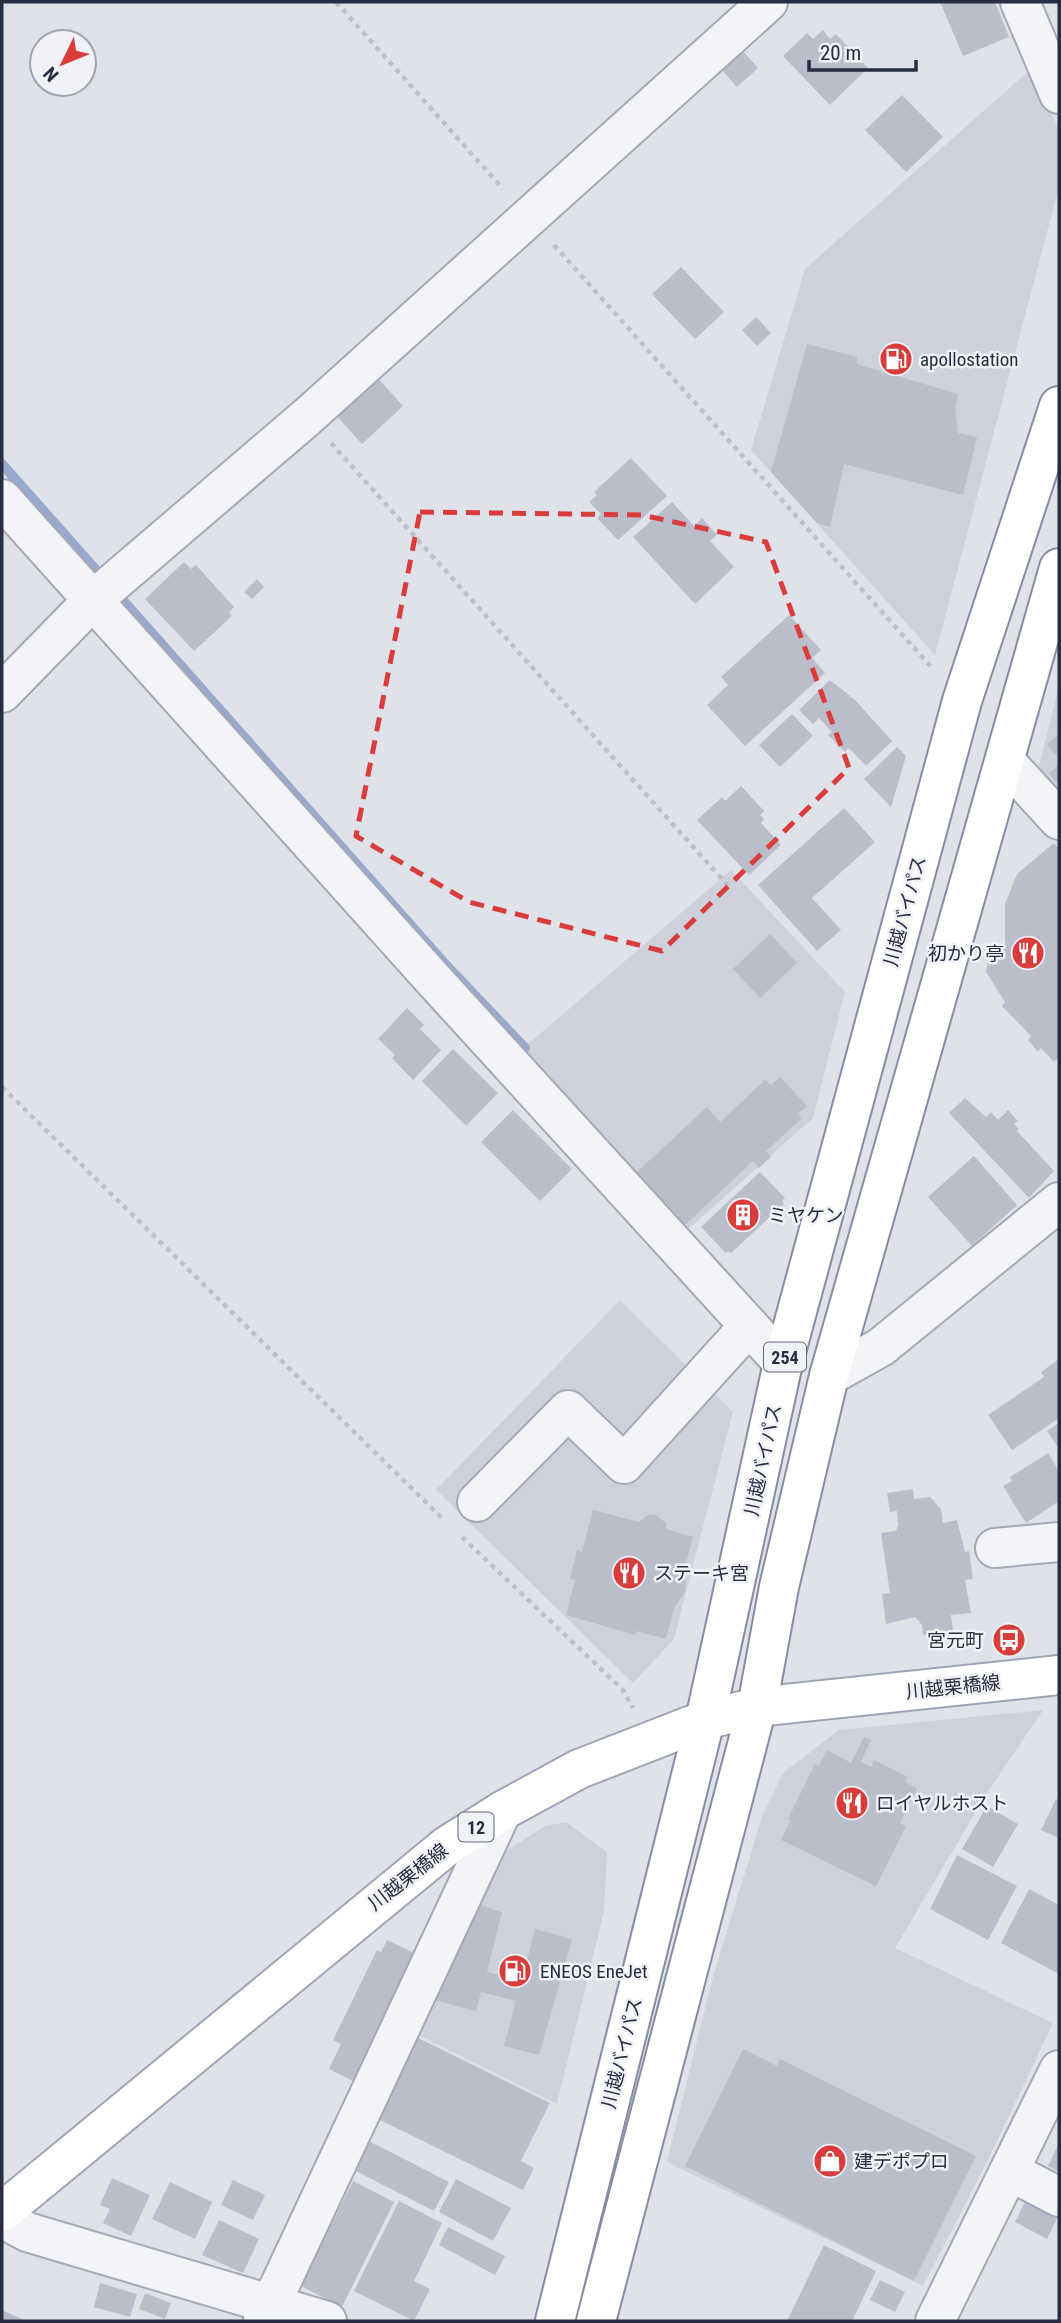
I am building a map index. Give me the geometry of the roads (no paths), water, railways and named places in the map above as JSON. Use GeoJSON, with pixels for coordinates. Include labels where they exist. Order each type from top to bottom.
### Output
{"type":"FeatureCollection","features":[{"type":"Feature","properties":{"kind":"main road","name":"川越バイパス"},"geometry":{"type":"LineString","coordinates":[[555,2321],[705,1720],[783,1363],[962,701],[1059,406]]}},
{"type":"Feature","properties":{"kind":"main road","name":"254"},"geometry":{"type":"LineString","coordinates":[[597,2321],[757,1707],[779,1587],[829,1376],[1059,568]]}},
{"type":"Feature","properties":{"kind":"main road","name":"川越栗橋線"},"geometry":{"type":"LineString","coordinates":[[2,2212],[448,1845],[502,1811],[579,1769],[705,1720],[757,1707],[1059,1675]]}},
{"type":"Feature","properties":{"kind":"street"},"geometry":{"type":"LineString","coordinates":[[2,693],[93,600],[307,417],[768,2]]}},
{"type":"Feature","properties":{"kind":"street"},"geometry":{"type":"LineString","coordinates":[[1020,2],[1059,94]]}},
{"type":"Feature","properties":{"kind":"street"},"geometry":{"type":"LineString","coordinates":[[2,499],[783,1363]]}},
{"type":"Feature","properties":{"kind":"street"},"geometry":{"type":"LineString","coordinates":[[1005,761],[1059,820]]}},
{"type":"Feature","properties":{"kind":"street"},"geometry":{"type":"LineString","coordinates":[[829,1376],[881,1348],[1059,1202]]}},
{"type":"Feature","properties":{"kind":"street"},"geometry":{"type":"LineString","coordinates":[[463,1522],[568,1410],[624,1464],[749,1326]]}},
{"type":"Feature","properties":{"kind":"street"},"geometry":{"type":"LineString","coordinates":[[995,1548],[1059,1542]]}},
{"type":"Feature","properties":{"kind":"street"},"geometry":{"type":"LineString","coordinates":[[267,2313],[502,1811]]}},
{"type":"Feature","properties":{"kind":"street"},"geometry":{"type":"LineString","coordinates":[[935,2321],[1059,2070]]}},
{"type":"Feature","properties":{"kind":"street"},"geometry":{"type":"LineString","coordinates":[[1009,2171],[1059,2197]]}},
{"type":"Feature","properties":{"kind":"street"},"geometry":{"type":"LineString","coordinates":[[2,2218],[27,2232],[267,2313],[327,2321]]}},
{"type":"Feature","properties":{"kind":"waterway"},"geometry":{"type":"LineString","coordinates":[[2,464],[446,965],[525,1048]]}},
{"type":"Feature","properties":{"kind":"place","name":"apollostation"},"geometry":{"type":"Point","coordinates":[896,359]}},
{"type":"Feature","properties":{"kind":"place","name":"初かり亭"},"geometry":{"type":"Point","coordinates":[1028,953]}},
{"type":"Feature","properties":{"kind":"place","name":"ミヤケン"},"geometry":{"type":"Point","coordinates":[743,1215]}},
{"type":"Feature","properties":{"kind":"place","name":"ステーキ宮"},"geometry":{"type":"Point","coordinates":[629,1573]}},
{"type":"Feature","properties":{"kind":"place","name":"宮元町"},"geometry":{"type":"Point","coordinates":[1009,1640]}},
{"type":"Feature","properties":{"kind":"place","name":"ロイヤルホスト"},"geometry":{"type":"Point","coordinates":[852,1803]}},
{"type":"Feature","properties":{"kind":"place","name":"ENEOS EneJet"},"geometry":{"type":"Point","coordinates":[515,1971]}},
{"type":"Feature","properties":{"kind":"place","name":"建デポプロ"},"geometry":{"type":"Point","coordinates":[830,2161]}}]}
